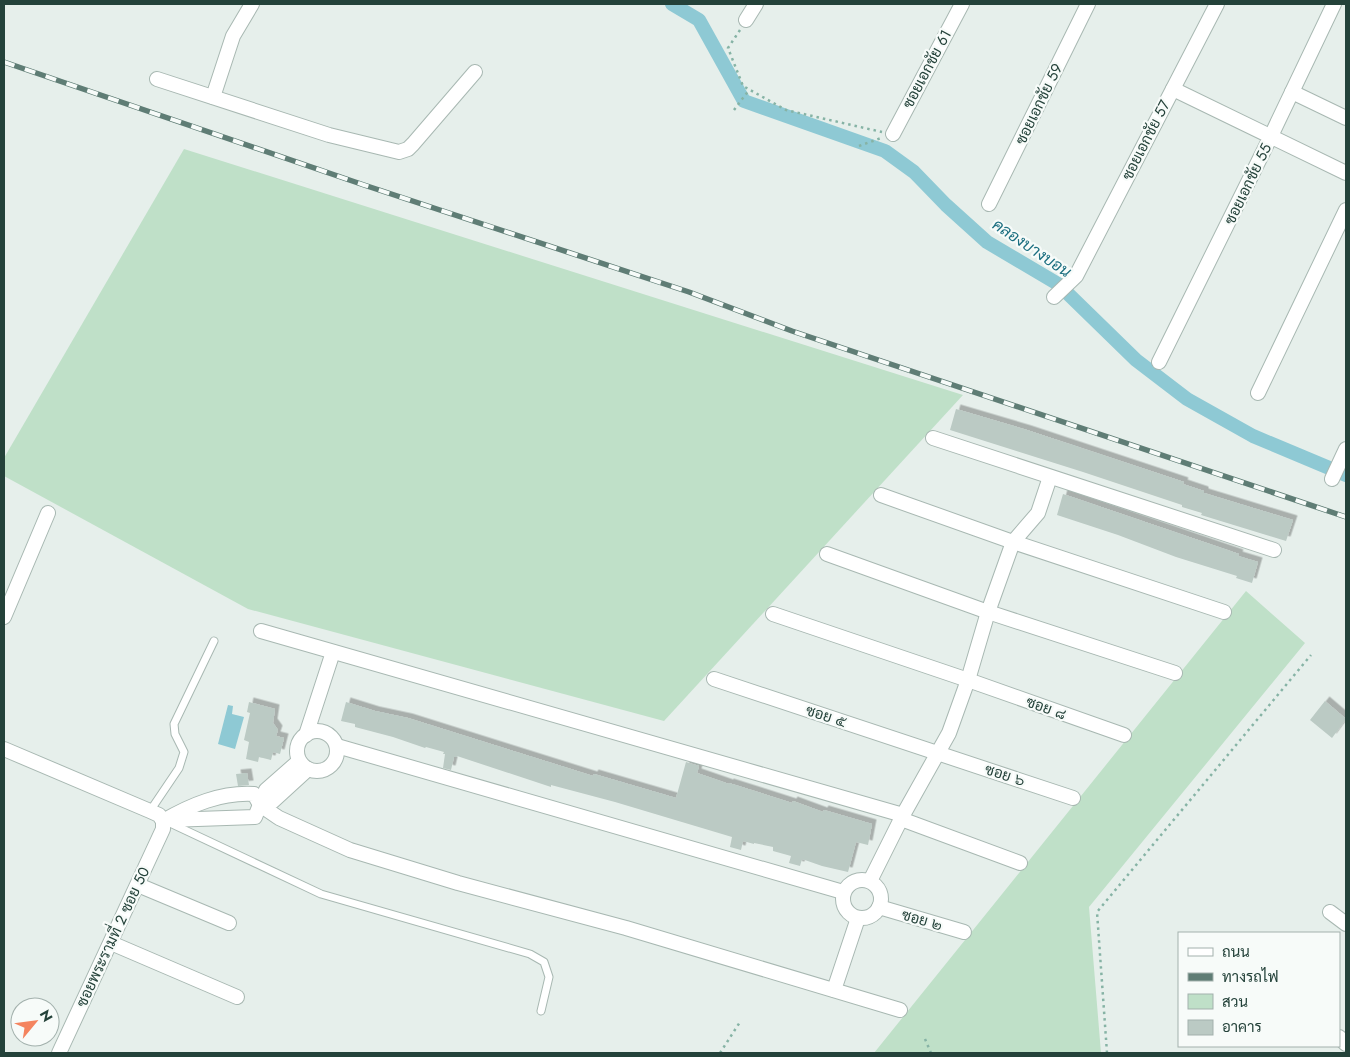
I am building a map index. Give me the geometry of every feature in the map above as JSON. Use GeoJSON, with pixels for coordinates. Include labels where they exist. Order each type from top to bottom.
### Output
{"type":"FeatureCollection","features":[{"type":"Feature","properties":{"kind":"street"},"geometry":{"type":"LineString","coordinates":[[213,97],[233,36],[252,4]]}},
{"type":"Feature","properties":{"kind":"street"},"geometry":{"type":"LineString","coordinates":[[746,20],[756,4]]}},
{"type":"Feature","properties":{"kind":"street","name":"ซอยเอกชัย 61"},"geometry":{"type":"LineString","coordinates":[[893,134],[962,4]]}},
{"type":"Feature","properties":{"kind":"street","name":"ซอยเอกชัย 59"},"geometry":{"type":"LineString","coordinates":[[989,204],[1088,4]]}},
{"type":"Feature","properties":{"kind":"street","name":"ซอยเอกชัย 57"},"geometry":{"type":"LineString","coordinates":[[1054,297],[1076,276],[1217,4]]}},
{"type":"Feature","properties":{"kind":"street","name":"ซอยเอกชัย 55"},"geometry":{"type":"LineString","coordinates":[[1159,362],[1334,4]]}},
{"type":"Feature","properties":{"kind":"street"},"geometry":{"type":"LineString","coordinates":[[157,79],[329,135],[399,152],[408,149],[413,144],[475,72]]}},
{"type":"Feature","properties":{"kind":"street"},"geometry":{"type":"LineString","coordinates":[[1173,89],[1346,173]]}},
{"type":"Feature","properties":{"kind":"street"},"geometry":{"type":"LineString","coordinates":[[1292,92],[1346,118]]}},
{"type":"Feature","properties":{"kind":"street"},"geometry":{"type":"LineString","coordinates":[[1258,393],[1346,210]]}},
{"type":"Feature","properties":{"kind":"street"},"geometry":{"type":"LineString","coordinates":[[933,438],[1274,550]]}},
{"type":"Feature","properties":{"kind":"street"},"geometry":{"type":"LineString","coordinates":[[1332,480],[1344,453]]}},
{"type":"Feature","properties":{"kind":"street"},"geometry":{"type":"LineString","coordinates":[[870,881],[902,817],[949,733],[1013,542],[1038,513],[1050,477]]}},
{"type":"Feature","properties":{"kind":"street"},"geometry":{"type":"LineString","coordinates":[[882,495],[1013,542],[1224,612]]}},
{"type":"Feature","properties":{"kind":"street"},"geometry":{"type":"LineString","coordinates":[[4,616],[48,513]]}},
{"type":"Feature","properties":{"kind":"street"},"geometry":{"type":"LineString","coordinates":[[827,554],[988,612],[1175,673]]}},
{"type":"Feature","properties":{"kind":"street","name":"ซอย ๘"},"geometry":{"type":"LineString","coordinates":[[773,614],[968,680],[1124,736]]}},
{"type":"Feature","properties":{"kind":"street"},"geometry":{"type":"LineString","coordinates":[[261,631],[902,817],[1020,863]]}},
{"type":"Feature","properties":{"kind":"street"},"geometry":{"type":"LineString","coordinates":[[306,735],[333,652]]}},
{"type":"Feature","properties":{"kind":"street","name":"ซอย ๕"},"geometry":{"type":"LineString","coordinates":[[714,679],[937,753]]}},
{"type":"Feature","properties":{"kind":"street"},"geometry":{"type":"LineString","coordinates":[[316,731],[323,732],[329,735],[337,746],[338,753],[336,758],[328,768],[319,772],[304,765],[297,749],[299,742],[306,735],[316,731]]}},
{"type":"Feature","properties":{"kind":"street"},"geometry":{"type":"LineString","coordinates":[[337,746],[843,892]]}},
{"type":"Feature","properties":{"kind":"street"},"geometry":{"type":"LineString","coordinates":[[4,748],[150,811],[163,820],[255,817],[260,805]]}},
{"type":"Feature","properties":{"kind":"street","name":"ซอย ๖"},"geometry":{"type":"LineString","coordinates":[[937,753],[1073,798]]}},
{"type":"Feature","properties":{"kind":"street"},"geometry":{"type":"LineString","coordinates":[[260,805],[273,801],[304,765]]}},
{"type":"Feature","properties":{"kind":"street"},"geometry":{"type":"LineString","coordinates":[[163,820],[209,800],[241,793],[254,794],[260,805],[279,818],[350,850],[458,883],[626,928],[900,1010]]}},
{"type":"Feature","properties":{"kind":"street","name":"ซอยพระรามที่ 2 ซอย 50"},"geometry":{"type":"LineString","coordinates":[[59,1053],[163,829],[163,820]]}},
{"type":"Feature","properties":{"kind":"street"},"geometry":{"type":"LineString","coordinates":[[861,879],[870,881],[878,888],[881,894],[879,907],[870,917],[858,918],[850,914],[846,909],[843,903],[843,892],[854,881],[861,879]]}},
{"type":"Feature","properties":{"kind":"street"},"geometry":{"type":"LineString","coordinates":[[138,885],[229,923]]}},
{"type":"Feature","properties":{"kind":"street","name":"ซอย ๒"},"geometry":{"type":"LineString","coordinates":[[879,907],[964,932]]}},
{"type":"Feature","properties":{"kind":"street"},"geometry":{"type":"LineString","coordinates":[[1330,912],[1346,924]]}},
{"type":"Feature","properties":{"kind":"street"},"geometry":{"type":"LineString","coordinates":[[834,990],[858,918]]}},
{"type":"Feature","properties":{"kind":"street"},"geometry":{"type":"LineString","coordinates":[[111,942],[237,997]]}},
{"type":"Feature","properties":{"kind":"lane"},"geometry":{"type":"LineString","coordinates":[[150,811],[179,768],[184,752],[175,734],[174,724],[214,641]]}},
{"type":"Feature","properties":{"kind":"lane"},"geometry":{"type":"LineString","coordinates":[[163,820],[321,894],[530,954],[544,962],[549,977],[541,1011]]}},
{"type":"Feature","properties":{"kind":"path"},"geometry":{"type":"LineString","coordinates":[[746,20],[728,48],[743,86],[786,110],[893,134]]}},
{"type":"Feature","properties":{"kind":"path"},"geometry":{"type":"LineString","coordinates":[[734,110],[749,90]]}},
{"type":"Feature","properties":{"kind":"path"},"geometry":{"type":"LineString","coordinates":[[859,146],[893,134]]}},
{"type":"Feature","properties":{"kind":"path"},"geometry":{"type":"LineString","coordinates":[[1107,1053],[1097,912],[1311,655]]}},
{"type":"Feature","properties":{"kind":"path"},"geometry":{"type":"LineString","coordinates":[[720,1053],[740,1022]]}},
{"type":"Feature","properties":{"kind":"path"},"geometry":{"type":"LineString","coordinates":[[925,1039],[931,1053]]}},
{"type":"Feature","properties":{"kind":"green space"},"geometry":{"type":"Polygon","coordinates":[[[184,149],[963,395],[664,721],[248,609],[4,476],[4,458],[184,149]]]}},
{"type":"Feature","properties":{"kind":"green space"},"geometry":{"type":"Polygon","coordinates":[[[1246,591],[1305,643],[1089,907],[1101,1053],[874,1053],[1246,591]]]}},
{"type":"Feature","properties":{"kind":"water"},"geometry":{"type":"Polygon","coordinates":[[[228,705],[233,706],[232,714],[244,717],[235,749],[218,744],[228,705]]]}},
{"type":"Feature","properties":{"kind":"building"},"geometry":{"type":"Polygon","coordinates":[[[956,409],[1027,430],[1184,482],[1183,484],[1204,491],[1204,493],[1293,520],[1286,541],[1201,515],[1202,513],[1182,507],[1182,505],[950,430],[956,409]]]}},
{"type":"Feature","properties":{"kind":"building"},"geometry":{"type":"Polygon","coordinates":[[[1063,494],[1258,562],[1252,583],[1236,578],[1237,576],[1176,557],[1057,515],[1063,494]]]}},
{"type":"Feature","properties":{"kind":"building"},"geometry":{"type":"Polygon","coordinates":[[[1325,701],[1346,719],[1332,738],[1310,720],[1325,701]]]}},
{"type":"Feature","properties":{"kind":"building"},"geometry":{"type":"Polygon","coordinates":[[[249,702],[275,709],[273,723],[278,730],[276,736],[284,738],[280,754],[273,752],[271,760],[259,757],[258,762],[246,759],[249,742],[244,740],[250,713],[247,712],[249,702]]]}},
{"type":"Feature","properties":{"kind":"building"},"geometry":{"type":"Polygon","coordinates":[[[346,702],[408,718],[593,776],[594,774],[676,798],[686,762],[699,766],[697,773],[729,784],[792,803],[793,801],[823,812],[824,810],[872,824],[868,845],[856,842],[848,872],[802,859],[800,866],[789,863],[791,856],[773,851],[773,847],[743,841],[741,850],[730,847],[732,837],[615,802],[551,785],[551,787],[457,756],[454,757],[451,770],[443,768],[444,752],[355,727],[355,724],[341,721],[346,702]]]}},
{"type":"Feature","properties":{"kind":"building"},"geometry":{"type":"Polygon","coordinates":[[[247,773],[249,785],[238,786],[236,774],[247,773]]]}},
{"type":"Feature","properties":{"kind":"waterway","name":"คลองบางบอน"},"geometry":{"type":"LineString","coordinates":[[672,4],[699,20],[744,101],[885,151],[914,172],[946,205],[987,242],[1058,284],[1136,360],[1187,399],[1253,436],[1346,475]]}},
{"type":"Feature","properties":{"kind":"railway"},"geometry":{"type":"LineString","coordinates":[[4,62],[364,185],[689,292],[792,331],[1346,517]]}}]}
